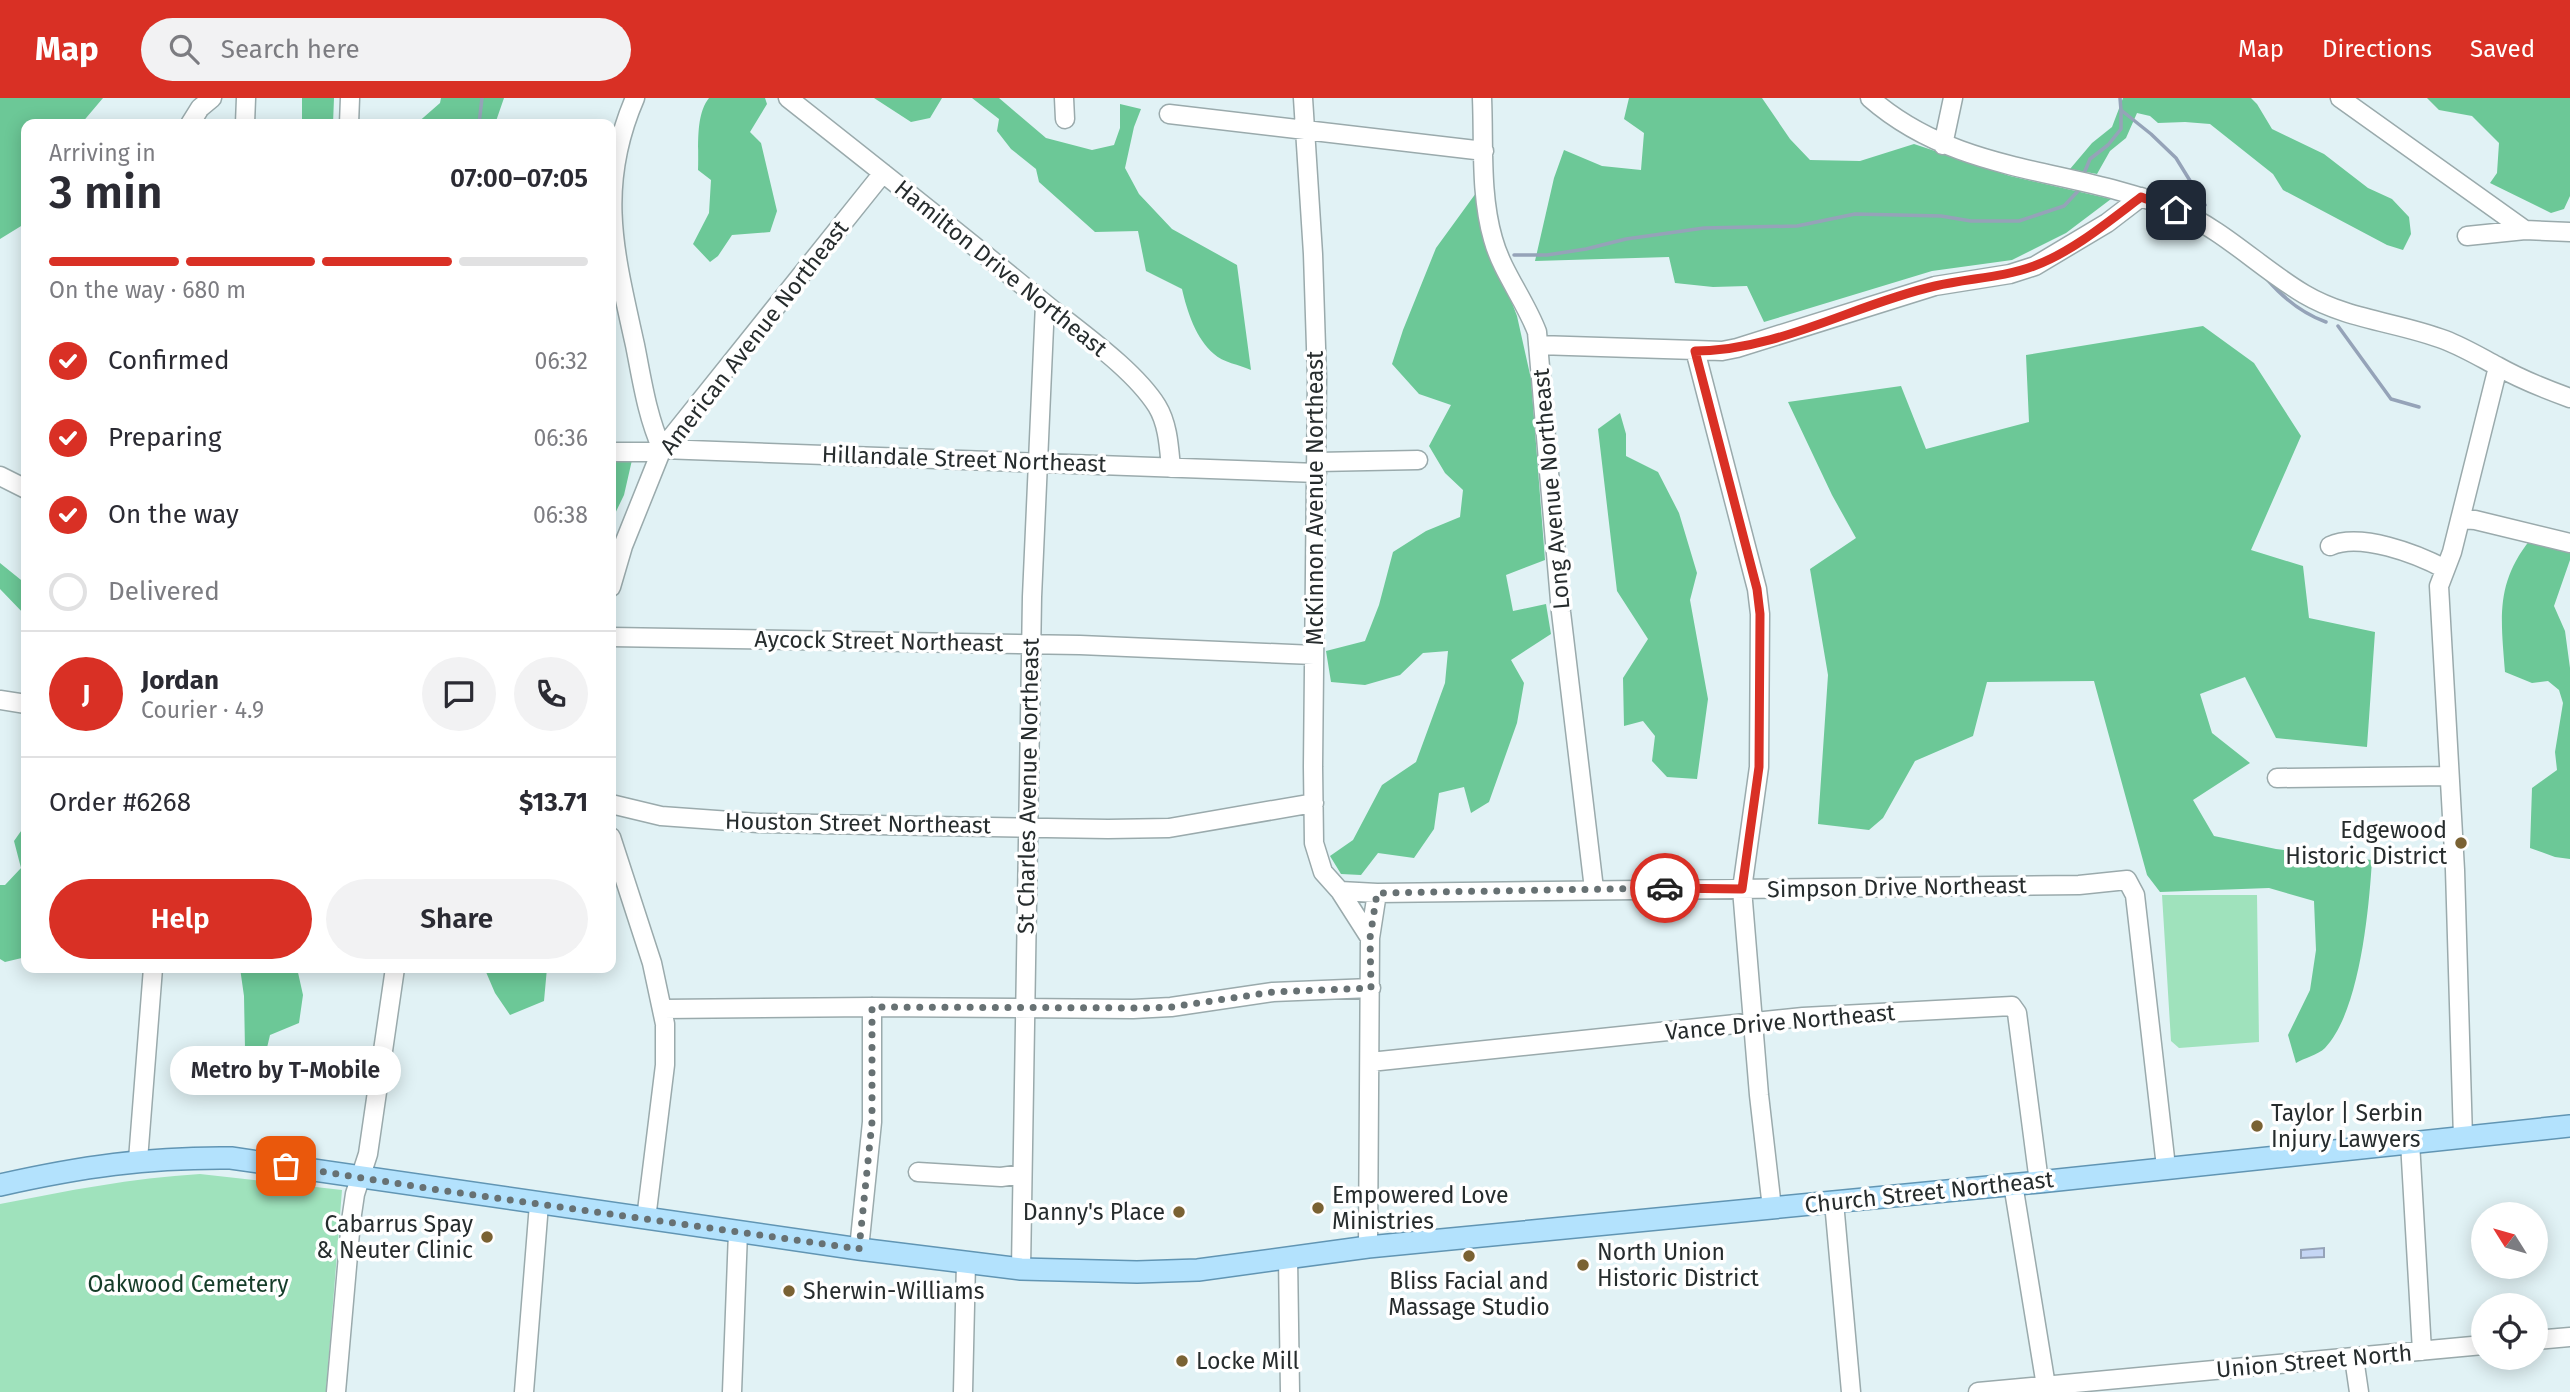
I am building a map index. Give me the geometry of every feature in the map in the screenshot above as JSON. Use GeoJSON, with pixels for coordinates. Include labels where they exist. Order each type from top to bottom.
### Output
{"type":"FeatureCollection","features":[{"type":"Feature","properties":{"kind":"main road","name":"Church Street Northeast"},"geometry":{"type":"LineString","coordinates":[[0,1185],[138,1160],[231,1158],[859,1249],[1021,1269],[1137,1272],[1198,1270],[1368,1247],[2039,1182],[2570,1126]]}},
{"type":"Feature","properties":{"kind":"street"},"geometry":{"type":"LineString","coordinates":[[193,119],[200,108],[212,98]]}},
{"type":"Feature","properties":{"kind":"street"},"geometry":{"type":"LineString","coordinates":[[246,98],[246,119]]}},
{"type":"Feature","properties":{"kind":"street"},"geometry":{"type":"LineString","coordinates":[[349,119],[350,98]]}},
{"type":"Feature","properties":{"kind":"street"},"geometry":{"type":"LineString","coordinates":[[616,153],[635,98]]}},
{"type":"Feature","properties":{"kind":"street","name":"Hamilton Drive Northeast"},"geometry":{"type":"LineString","coordinates":[[788,98],[1108,355],[1147,392],[1163,419],[1171,468]]}},
{"type":"Feature","properties":{"kind":"street"},"geometry":{"type":"LineString","coordinates":[[1064,98],[1065,119]]}},
{"type":"Feature","properties":{"kind":"street","name":"McKinnon Avenue Northeast"},"geometry":{"type":"LineString","coordinates":[[1303,98],[1313,254],[1317,468],[1314,843],[1323,872],[1340,891],[1370,938]]}},
{"type":"Feature","properties":{"kind":"street","name":"Long Avenue Northeast"},"geometry":{"type":"LineString","coordinates":[[1482,98],[1487,210],[1493,240],[1530,313],[1538,345],[1561,612],[1594,890]]}},
{"type":"Feature","properties":{"kind":"street"},"geometry":{"type":"LineString","coordinates":[[1870,98],[1896,118],[1943,145],[1995,163],[2069,178],[2141,197],[2176,210],[2199,221],[2304,294],[2336,311],[2417,330],[2469,350],[2498,367],[2570,398]]}},
{"type":"Feature","properties":{"kind":"street"},"geometry":{"type":"LineString","coordinates":[[1943,145],[1953,98]]}},
{"type":"Feature","properties":{"kind":"street"},"geometry":{"type":"LineString","coordinates":[[2340,98],[2525,230]]}},
{"type":"Feature","properties":{"kind":"street"},"geometry":{"type":"LineString","coordinates":[[1169,114],[1484,150]]}},
{"type":"Feature","properties":{"kind":"street","name":"American Avenue Northeast"},"geometry":{"type":"LineString","coordinates":[[616,570],[662,449],[883,173]]}},
{"type":"Feature","properties":{"kind":"street"},"geometry":{"type":"LineString","coordinates":[[1538,345],[1695,351],[1737,348],[1935,286],[2010,274],[2035,266],[2107,223],[2141,197]]}},
{"type":"Feature","properties":{"kind":"street"},"geometry":{"type":"LineString","coordinates":[[2467,236],[2525,230],[2570,232]]}},
{"type":"Feature","properties":{"kind":"street"},"geometry":{"type":"LineString","coordinates":[[616,253],[643,384],[655,433],[662,449]]}},
{"type":"Feature","properties":{"kind":"street","name":"St Charles Avenue Northeast"},"geometry":{"type":"LineString","coordinates":[[1021,1269],[1031,644],[1045,304]]}},
{"type":"Feature","properties":{"kind":"street"},"geometry":{"type":"LineString","coordinates":[[1695,351],[1757,589],[1760,614],[1759,767],[1742,889],[1772,1208]]}},
{"type":"Feature","properties":{"kind":"street"},"geometry":{"type":"LineString","coordinates":[[2463,1139],[2455,873],[2438,603],[2439,586],[2452,552],[2498,367]]}},
{"type":"Feature","properties":{"kind":"street","name":"Hillandale Street Northeast"},"geometry":{"type":"LineString","coordinates":[[616,452],[662,449],[1171,468],[1317,468],[1418,460]]}},
{"type":"Feature","properties":{"kind":"street"},"geometry":{"type":"LineString","coordinates":[[0,476],[21,486]]}},
{"type":"Feature","properties":{"kind":"street"},"geometry":{"type":"LineString","coordinates":[[2460,520],[2475,520],[2570,543]]}},
{"type":"Feature","properties":{"kind":"street"},"geometry":{"type":"LineString","coordinates":[[2330,546],[2348,541],[2370,543],[2409,553],[2445,569]]}},
{"type":"Feature","properties":{"kind":"street","name":"Aycock Street Northeast"},"geometry":{"type":"LineString","coordinates":[[616,637],[1031,644],[1314,655]]}},
{"type":"Feature","properties":{"kind":"street"},"geometry":{"type":"LineString","coordinates":[[0,700],[21,703]]}},
{"type":"Feature","properties":{"kind":"street"},"geometry":{"type":"LineString","coordinates":[[2277,778],[2449,775]]}},
{"type":"Feature","properties":{"kind":"street","name":"Houston Street Northeast"},"geometry":{"type":"LineString","coordinates":[[616,805],[661,816],[758,823],[1169,828],[1314,803]]}},
{"type":"Feature","properties":{"kind":"street"},"geometry":{"type":"LineString","coordinates":[[616,852],[652,963],[663,1009],[665,1065],[646,1219]]}},
{"type":"Feature","properties":{"kind":"street","name":"Simpson Drive Northeast"},"geometry":{"type":"LineString","coordinates":[[1377,893],[2079,885],[2127,880],[2135,895],[2166,1167]]}},
{"type":"Feature","properties":{"kind":"street"},"geometry":{"type":"LineString","coordinates":[[1340,891],[1377,893],[1370,938],[1368,1247]]}},
{"type":"Feature","properties":{"kind":"street"},"geometry":{"type":"LineString","coordinates":[[138,1160],[153,973]]}},
{"type":"Feature","properties":{"kind":"street"},"geometry":{"type":"LineString","coordinates":[[337,1392],[351,1222],[360,1177],[368,1154],[394,973]]}},
{"type":"Feature","properties":{"kind":"street"},"geometry":{"type":"LineString","coordinates":[[663,1009],[1171,1007],[1273,992],[1371,988]]}},
{"type":"Feature","properties":{"kind":"street","name":"Vance Drive Northeast"},"geometry":{"type":"LineString","coordinates":[[1370,1062],[1804,1017],[2012,1006],[2017,1013],[2039,1182]]}},
{"type":"Feature","properties":{"kind":"street"},"geometry":{"type":"LineString","coordinates":[[859,1249],[872,1122],[872,1007]]}},
{"type":"Feature","properties":{"kind":"street"},"geometry":{"type":"LineString","coordinates":[[2410,1142],[2421,1350]]}},
{"type":"Feature","properties":{"kind":"street"},"geometry":{"type":"LineString","coordinates":[[918,1172],[1001,1177],[1022,1174]]}},
{"type":"Feature","properties":{"kind":"street"},"geometry":{"type":"LineString","coordinates":[[2013,1184],[2034,1388]]}},
{"type":"Feature","properties":{"kind":"street"},"geometry":{"type":"LineString","coordinates":[[1834,1202],[1851,1392]]}},
{"type":"Feature","properties":{"kind":"street"},"geometry":{"type":"LineString","coordinates":[[524,1392],[539,1204]]}},
{"type":"Feature","properties":{"kind":"street"},"geometry":{"type":"LineString","coordinates":[[732,1392],[738,1232]]}},
{"type":"Feature","properties":{"kind":"street"},"geometry":{"type":"LineString","coordinates":[[1288,1257],[1290,1392]]}},
{"type":"Feature","properties":{"kind":"street"},"geometry":{"type":"LineString","coordinates":[[963,1392],[966,1262]]}},
{"type":"Feature","properties":{"kind":"street"},"geometry":{"type":"LineString","coordinates":[[2548,1339],[2570,1337]]}},
{"type":"Feature","properties":{"kind":"street","name":"Union Street North"},"geometry":{"type":"LineString","coordinates":[[1978,1392],[2471,1346]]}},
{"type":"Feature","properties":{"kind":"street"},"geometry":{"type":"LineString","coordinates":[[2354,1358],[2359,1392]]}},
{"type":"Feature","properties":{"kind":"green space"},"geometry":{"type":"Polygon","coordinates":[[[0,98],[103,98],[85,119],[21,119],[21,226],[0,239],[0,98]]]}},
{"type":"Feature","properties":{"kind":"green space"},"geometry":{"type":"Polygon","coordinates":[[[302,98],[334,98],[333,119],[302,119],[302,98]]]}},
{"type":"Feature","properties":{"kind":"green space"},"geometry":{"type":"Polygon","coordinates":[[[441,98],[504,98],[497,119],[422,119],[440,103],[441,98]]]}},
{"type":"Feature","properties":{"kind":"green space"},"geometry":{"type":"Polygon","coordinates":[[[709,98],[765,98],[767,104],[750,132],[761,143],[777,211],[770,232],[732,235],[718,256],[710,262],[693,244],[709,213],[711,180],[698,170],[698,142],[702,113],[709,98]]]}},
{"type":"Feature","properties":{"kind":"green space"},"geometry":{"type":"Polygon","coordinates":[[[874,98],[942,98],[930,118],[911,122],[874,98]]]}},
{"type":"Feature","properties":{"kind":"green space"},"geometry":{"type":"Polygon","coordinates":[[[972,98],[999,98],[1046,138],[1092,150],[1114,145],[1120,128],[1120,104],[1141,109],[1125,168],[1139,194],[1172,229],[1237,265],[1251,370],[1222,359],[1202,341],[1193,324],[1182,289],[1146,271],[1138,231],[1095,232],[1039,182],[1036,169],[1011,149],[997,131],[999,119],[972,98]]]}},
{"type":"Feature","properties":{"kind":"green space"},"geometry":{"type":"Polygon","coordinates":[[[1629,98],[1762,98],[1790,139],[1810,160],[1860,161],[1914,144],[2010,176],[2111,199],[2066,233],[2012,260],[1932,271],[1764,322],[1747,286],[1713,287],[1675,283],[1669,257],[1535,261],[1554,178],[1564,150],[1602,166],[1641,170],[1644,133],[1624,119],[1629,98]]]}},
{"type":"Feature","properties":{"kind":"green space"},"geometry":{"type":"Polygon","coordinates":[[[2123,98],[2251,98],[2272,129],[2324,154],[2368,188],[2392,199],[2409,217],[2411,234],[2403,250],[2387,245],[2283,190],[2273,174],[2210,124],[2158,123],[2150,116],[2137,113],[2126,138],[2110,151],[2097,174],[2070,169],[2092,143],[2112,127],[2123,98]]]}},
{"type":"Feature","properties":{"kind":"green space"},"geometry":{"type":"Polygon","coordinates":[[[2427,98],[2570,98],[2570,196],[2564,209],[2551,213],[2490,183],[2497,173],[2499,143],[2472,116],[2439,110],[2427,98]]]}},
{"type":"Feature","properties":{"kind":"green space"},"geometry":{"type":"Polygon","coordinates":[[[1476,193],[1497,264],[1517,316],[1531,379],[1545,560],[1506,575],[1513,611],[1546,604],[1551,634],[1511,660],[1524,683],[1517,723],[1489,802],[1471,813],[1464,787],[1439,793],[1434,829],[1414,858],[1378,853],[1361,875],[1341,874],[1330,856],[1353,840],[1382,785],[1416,762],[1445,683],[1448,651],[1423,653],[1400,675],[1365,685],[1331,682],[1326,651],[1365,641],[1379,605],[1393,552],[1426,531],[1460,517],[1463,490],[1445,473],[1429,446],[1451,405],[1419,394],[1392,364],[1436,248],[1476,193]]]}},
{"type":"Feature","properties":{"kind":"green space"},"geometry":{"type":"Polygon","coordinates":[[[2203,326],[2254,363],[2301,436],[2251,550],[2303,566],[2309,618],[2375,632],[2367,747],[2276,738],[2245,677],[2200,694],[2212,733],[2250,763],[2193,800],[2214,836],[2276,849],[2372,860],[2365,931],[2347,1010],[2325,1048],[2296,1063],[2288,1035],[2310,990],[2316,950],[2314,901],[2269,888],[2160,892],[2147,875],[2094,681],[1987,682],[1973,736],[1915,761],[1883,818],[1869,830],[1818,824],[1828,675],[1810,569],[1856,538],[1832,495],[1788,402],[1901,386],[1926,449],[2029,422],[2026,355],[2203,326]]]}},
{"type":"Feature","properties":{"kind":"green space"},"geometry":{"type":"Polygon","coordinates":[[[1620,413],[1626,434],[1626,456],[1658,472],[1679,513],[1697,573],[1690,600],[1708,699],[1697,779],[1667,777],[1652,761],[1655,736],[1643,721],[1624,726],[1623,678],[1648,639],[1617,591],[1598,429],[1620,413]]]}},
{"type":"Feature","properties":{"kind":"green space"},"geometry":{"type":"Polygon","coordinates":[[[632,460],[624,495],[616,512],[616,461],[632,460]]]}},
{"type":"Feature","properties":{"kind":"green space"},"geometry":{"type":"Polygon","coordinates":[[[2530,540],[2570,551],[2570,560],[2554,606],[2565,631],[2570,668],[2570,859],[2530,848],[2532,788],[2557,770],[2555,752],[2563,703],[2559,690],[2548,681],[2532,683],[2505,672],[2502,619],[2506,587],[2519,556],[2530,540]]]}},
{"type":"Feature","properties":{"kind":"green space"},"geometry":{"type":"Polygon","coordinates":[[[0,563],[21,580],[21,611],[0,589],[0,563]]]}},
{"type":"Feature","properties":{"kind":"green space"},"geometry":{"type":"Polygon","coordinates":[[[21,831],[21,868],[14,841],[21,831]]]}},
{"type":"Feature","properties":{"kind":"green space"},"geometry":{"type":"Polygon","coordinates":[[[21,868],[21,958],[5,962],[0,959],[0,885],[5,885],[21,868]]]}},
{"type":"Feature","properties":{"kind":"green space"},"geometry":{"type":"Polygon","coordinates":[[[2162,895],[2257,895],[2259,1042],[2179,1048],[2171,1041],[2162,895]]]}},
{"type":"Feature","properties":{"kind":"green space"},"geometry":{"type":"Polygon","coordinates":[[[241,973],[298,973],[303,995],[299,1023],[270,1035],[262,1069],[245,1049],[241,973]]]}},
{"type":"Feature","properties":{"kind":"green space"},"geometry":{"type":"Polygon","coordinates":[[[486,973],[547,973],[544,1001],[510,1015],[495,993],[486,973]]]}},
{"type":"Feature","properties":{"kind":"green space","name":"Oakwood Cemetery"},"geometry":{"type":"Polygon","coordinates":[[[200,1174],[342,1190],[326,1392],[0,1392],[0,1204],[124,1182],[200,1174]]]}},
{"type":"Feature","properties":{"kind":"water"},"geometry":{"type":"Polygon","coordinates":[[[2324,1248],[2324,1257],[2301,1258],[2301,1250],[2324,1248]]]}},
{"type":"Feature","properties":{"kind":"waterway"},"geometry":{"type":"LineString","coordinates":[[480,119],[482,98]]}},
{"type":"Feature","properties":{"kind":"waterway"},"geometry":{"type":"LineString","coordinates":[[2120,98],[2121,110],[2176,158],[2205,205]]}},
{"type":"Feature","properties":{"kind":"waterway"},"geometry":{"type":"LineString","coordinates":[[2085,171],[2090,159],[2108,145],[2121,129],[2121,111]]}},
{"type":"Feature","properties":{"kind":"waterway"},"geometry":{"type":"LineString","coordinates":[[1514,255],[1547,255],[1626,239],[1704,228],[1797,226],[1855,214],[2019,221],[2064,206],[2079,190]]}},
{"type":"Feature","properties":{"kind":"waterway"},"geometry":{"type":"LineString","coordinates":[[2266,278],[2293,304],[2326,322]]}},
{"type":"Feature","properties":{"kind":"waterway"},"geometry":{"type":"LineString","coordinates":[[2338,326],[2391,399],[2419,407]]}},
{"type":"Feature","properties":{"kind":"way so far"},"geometry":{"type":"LineString","coordinates":[[286,1166],[859,1249],[872,1122],[872,1007],[1133,1009],[1171,1007],[1273,992],[1371,988],[1370,938],[1377,893],[1665,888]]}},
{"type":"Feature","properties":{"kind":"place","name":"Edgewood Historic District"},"geometry":{"type":"Point","coordinates":[2461,843]}},
{"type":"Feature","properties":{"kind":"place","name":"Taylor | Serbin Injury Lawyers"},"geometry":{"type":"Point","coordinates":[2257,1126]}},
{"type":"Feature","properties":{"kind":"place","name":"Metro by T-Mobile"},"geometry":{"type":"Point","coordinates":[286,1166]}},
{"type":"Feature","properties":{"kind":"place","name":"Empowered Love Ministries"},"geometry":{"type":"Point","coordinates":[1318,1208]}},
{"type":"Feature","properties":{"kind":"place","name":"Danny's Place"},"geometry":{"type":"Point","coordinates":[1179,1212]}},
{"type":"Feature","properties":{"kind":"place","name":"Cabarrus Spay & Neuter Clinic"},"geometry":{"type":"Point","coordinates":[487,1237]}},
{"type":"Feature","properties":{"kind":"place","name":"Bliss Facial and Massage Studio"},"geometry":{"type":"Point","coordinates":[1469,1256]}},
{"type":"Feature","properties":{"kind":"place","name":"North Union Historic District"},"geometry":{"type":"Point","coordinates":[1583,1265]}},
{"type":"Feature","properties":{"kind":"place","name":"Sherwin-Williams"},"geometry":{"type":"Point","coordinates":[789,1291]}},
{"type":"Feature","properties":{"kind":"place","name":"Locke Mill"},"geometry":{"type":"Point","coordinates":[1182,1361]}},
{"type":"Feature","properties":{"kind":"route"},"geometry":{"type":"LineString","coordinates":[[1665,888],[1742,889],[1759,767],[1761,631],[1757,589],[1695,351],[1737,348],[1935,286],[2010,274],[2035,266],[2107,223],[2141,197],[2176,210]]}}]}
